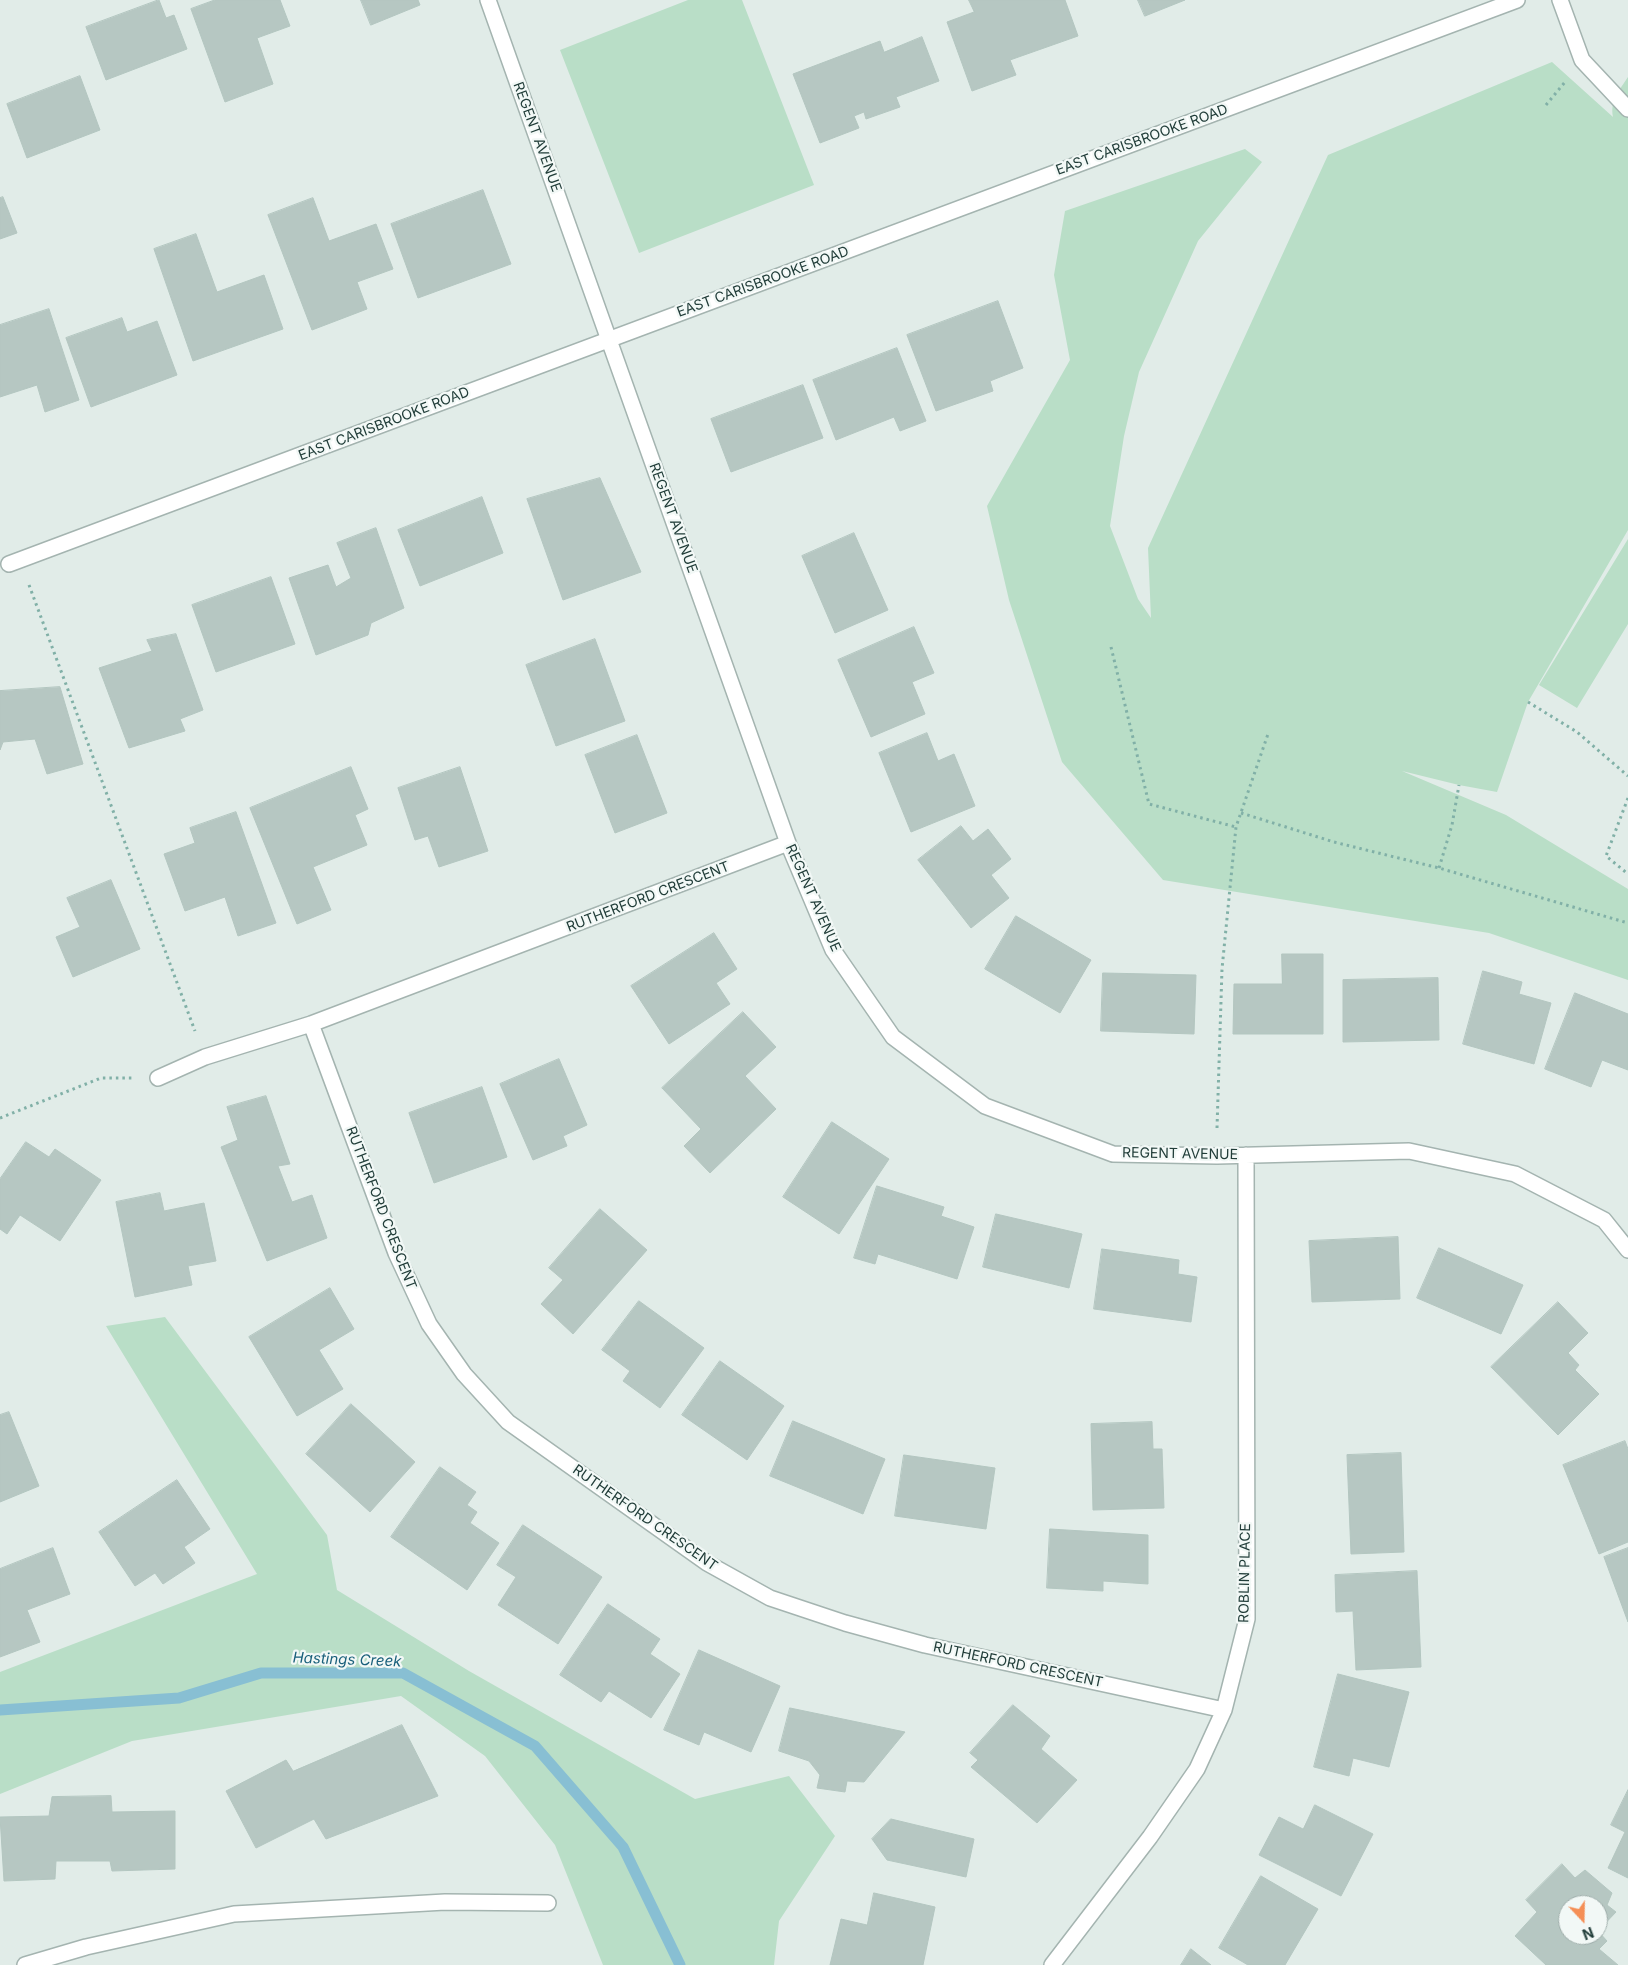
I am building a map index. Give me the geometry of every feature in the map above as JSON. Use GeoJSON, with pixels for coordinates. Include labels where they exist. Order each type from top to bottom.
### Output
{"type":"FeatureCollection","features":[{"type":"Feature","properties":{"kind":"street","name":"REGENT AVENUE"},"geometry":{"type":"LineString","coordinates":[[488,0],[788,843],[834,950],[893,1037],[985,1106],[1113,1154],[1217,1156],[1408,1152],[1515,1174],[1604,1220],[1628,1250]]}},
{"type":"Feature","properties":{"kind":"street","name":"EAST CARISBROOKE ROAD"},"geometry":{"type":"LineString","coordinates":[[14,563],[1517,0]]}},
{"type":"Feature","properties":{"kind":"street"},"geometry":{"type":"LineString","coordinates":[[1560,0],[1582,60],[1628,109]]}},
{"type":"Feature","properties":{"kind":"street","name":"RUTHERFORD CRESCENT"},"geometry":{"type":"LineString","coordinates":[[158,1078],[205,1057],[311,1024],[788,843]]}},
{"type":"Feature","properties":{"kind":"street","name":"RUTHERFORD CRESCENT"},"geometry":{"type":"LineString","coordinates":[[311,1024],[396,1254],[429,1324],[464,1374],[508,1422],[707,1563],[770,1598],[845,1623],[925,1645],[1224,1710]]}},
{"type":"Feature","properties":{"kind":"street","name":"ROBLIN PLACE"},"geometry":{"type":"LineString","coordinates":[[1052,1965],[1150,1837],[1196,1770],[1224,1710],[1246,1618],[1246,1155]]}},
{"type":"Feature","properties":{"kind":"street"},"geometry":{"type":"LineString","coordinates":[[25,1965],[86,1947],[234,1914],[445,1902],[548,1903]]}},
{"type":"Feature","properties":{"kind":"path"},"geometry":{"type":"LineString","coordinates":[[14,563],[205,1057]]}},
{"type":"Feature","properties":{"kind":"path"},"geometry":{"type":"LineString","coordinates":[[1111,646],[1150,804],[1236,827]]}},
{"type":"Feature","properties":{"kind":"path"},"geometry":{"type":"LineString","coordinates":[[1528,702],[1577,732],[1628,776]]}},
{"type":"Feature","properties":{"kind":"path"},"geometry":{"type":"LineString","coordinates":[[1217,1156],[1222,969],[1236,827],[1268,734]]}},
{"type":"Feature","properties":{"kind":"path"},"geometry":{"type":"LineString","coordinates":[[1439,868],[1452,825],[1459,785]]}},
{"type":"Feature","properties":{"kind":"path"},"geometry":{"type":"LineString","coordinates":[[1628,798],[1606,856],[1628,874]]}},
{"type":"Feature","properties":{"kind":"path"},"geometry":{"type":"LineString","coordinates":[[1241,813],[1334,842],[1439,868],[1628,923]]}},
{"type":"Feature","properties":{"kind":"path"},"geometry":{"type":"LineString","coordinates":[[0,1118],[101,1078],[158,1078]]}},
{"type":"Feature","properties":{"kind":"green space"},"geometry":{"type":"Polygon","coordinates":[[[688,0],[742,0],[814,185],[639,253],[560,50],[688,0]]]}},
{"type":"Feature","properties":{"kind":"green space"},"geometry":{"type":"Polygon","coordinates":[[[1552,62],[1613,117],[1614,101],[1628,77],[1628,530],[1528,702],[1497,792],[1402,771],[1506,815],[1628,889],[1628,980],[1489,933],[1163,880],[1062,762],[1009,600],[987,506],[1070,360],[1054,275],[1065,211],[1245,149],[1262,162],[1198,241],[1139,372],[1124,436],[1110,526],[1138,599],[1151,618],[1148,548],[1328,155],[1552,62]]]}},
{"type":"Feature","properties":{"kind":"green space"},"geometry":{"type":"Polygon","coordinates":[[[1628,539],[1628,624],[1577,708],[1539,685],[1628,539]]]}},
{"type":"Feature","properties":{"kind":"green space"},"geometry":{"type":"Polygon","coordinates":[[[165,1317],[327,1535],[337,1590],[469,1671],[695,1799],[789,1776],[835,1836],[779,1921],[774,1965],[603,1965],[555,1845],[485,1756],[401,1696],[132,1741],[0,1794],[0,1672],[257,1574],[106,1326],[165,1317]]]}},
{"type":"Feature","properties":{"kind":"building"},"geometry":{"type":"Polygon","coordinates":[[[159,0],[166,18],[174,15],[187,49],[106,80],[86,27],[159,0]]]}},
{"type":"Feature","properties":{"kind":"building"},"geometry":{"type":"Polygon","coordinates":[[[215,0],[280,0],[290,26],[257,38],[273,84],[225,102],[191,9],[215,0]]]}},
{"type":"Feature","properties":{"kind":"building"},"geometry":{"type":"Polygon","coordinates":[[[361,0],[418,0],[420,5],[371,25],[361,0]]]}},
{"type":"Feature","properties":{"kind":"building"},"geometry":{"type":"Polygon","coordinates":[[[969,0],[1065,0],[1078,36],[1010,60],[1016,75],[972,91],[947,22],[974,12],[969,0]]]}},
{"type":"Feature","properties":{"kind":"building"},"geometry":{"type":"Polygon","coordinates":[[[1138,0],[1185,0],[1145,16],[1138,0]]]}},
{"type":"Feature","properties":{"kind":"building"},"geometry":{"type":"Polygon","coordinates":[[[922,37],[939,81],[896,97],[900,107],[866,119],[864,112],[854,116],[859,128],[820,143],[793,74],[880,41],[884,52],[922,37]]]}},
{"type":"Feature","properties":{"kind":"building"},"geometry":{"type":"Polygon","coordinates":[[[80,76],[100,130],[27,158],[7,104],[80,76]]]}},
{"type":"Feature","properties":{"kind":"building"},"geometry":{"type":"Polygon","coordinates":[[[483,190],[511,264],[418,298],[391,224],[483,190]]]}},
{"type":"Feature","properties":{"kind":"building"},"geometry":{"type":"Polygon","coordinates":[[[3,197],[17,233],[0,239],[0,198],[3,197]]]}},
{"type":"Feature","properties":{"kind":"building"},"geometry":{"type":"Polygon","coordinates":[[[313,198],[329,241],[376,224],[393,269],[357,282],[367,309],[312,330],[268,215],[313,198]]]}},
{"type":"Feature","properties":{"kind":"building"},"geometry":{"type":"Polygon","coordinates":[[[196,234],[217,292],[264,275],[283,329],[193,361],[154,249],[196,234]]]}},
{"type":"Feature","properties":{"kind":"building"},"geometry":{"type":"Polygon","coordinates":[[[998,301],[1023,368],[990,381],[993,391],[936,411],[907,335],[998,301]]]}},
{"type":"Feature","properties":{"kind":"building"},"geometry":{"type":"Polygon","coordinates":[[[49,309],[79,400],[45,412],[37,385],[0,397],[0,325],[49,309]]]}},
{"type":"Feature","properties":{"kind":"building"},"geometry":{"type":"Polygon","coordinates":[[[122,318],[127,332],[157,321],[177,375],[91,407],[66,338],[122,318]]]}},
{"type":"Feature","properties":{"kind":"building"},"geometry":{"type":"Polygon","coordinates":[[[897,348],[926,421],[900,431],[894,417],[836,440],[813,380],[897,348]]]}},
{"type":"Feature","properties":{"kind":"building"},"geometry":{"type":"Polygon","coordinates":[[[803,385],[823,438],[731,472],[711,419],[803,385]]]}},
{"type":"Feature","properties":{"kind":"building"},"geometry":{"type":"Polygon","coordinates":[[[600,478],[641,572],[563,600],[527,499],[600,478]]]}},
{"type":"Feature","properties":{"kind":"building"},"geometry":{"type":"Polygon","coordinates":[[[482,497],[503,553],[420,586],[398,530],[482,497]]]}},
{"type":"Feature","properties":{"kind":"building"},"geometry":{"type":"Polygon","coordinates":[[[376,528],[404,608],[371,623],[368,635],[316,655],[289,578],[328,565],[336,587],[351,578],[337,543],[376,528]]]}},
{"type":"Feature","properties":{"kind":"building"},"geometry":{"type":"Polygon","coordinates":[[[854,533],[888,610],[835,633],[802,556],[854,533]]]}},
{"type":"Feature","properties":{"kind":"building"},"geometry":{"type":"Polygon","coordinates":[[[271,577],[295,644],[216,672],[192,605],[271,577]]]}},
{"type":"Feature","properties":{"kind":"building"},"geometry":{"type":"Polygon","coordinates":[[[914,627],[934,673],[912,682],[925,714],[871,737],[838,660],[914,627]]]}},
{"type":"Feature","properties":{"kind":"building"},"geometry":{"type":"Polygon","coordinates":[[[176,634],[203,710],[180,719],[185,731],[129,748],[99,668],[152,651],[147,640],[176,634]]]}},
{"type":"Feature","properties":{"kind":"building"},"geometry":{"type":"Polygon","coordinates":[[[595,639],[625,721],[556,746],[526,665],[595,639]]]}},
{"type":"Feature","properties":{"kind":"building"},"geometry":{"type":"Polygon","coordinates":[[[60,687],[83,764],[47,774],[35,739],[3,742],[0,750],[0,691],[60,687]]]}},
{"type":"Feature","properties":{"kind":"building"},"geometry":{"type":"Polygon","coordinates":[[[927,733],[938,761],[954,754],[975,806],[911,832],[879,753],[927,733]]]}},
{"type":"Feature","properties":{"kind":"building"},"geometry":{"type":"Polygon","coordinates":[[[637,735],[667,813],[615,833],[585,755],[637,735]]]}},
{"type":"Feature","properties":{"kind":"building"},"geometry":{"type":"Polygon","coordinates":[[[351,767],[368,809],[355,815],[367,845],[313,867],[331,910],[297,924],[250,808],[351,767]]]}},
{"type":"Feature","properties":{"kind":"building"},"geometry":{"type":"Polygon","coordinates":[[[460,767],[488,851],[439,867],[428,836],[415,840],[398,788],[460,767]]]}},
{"type":"Feature","properties":{"kind":"building"},"geometry":{"type":"Polygon","coordinates":[[[236,812],[276,923],[238,936],[225,897],[185,911],[164,854],[195,843],[190,828],[236,812]]]}},
{"type":"Feature","properties":{"kind":"building"},"geometry":{"type":"Polygon","coordinates":[[[961,826],[973,841],[988,829],[1011,859],[991,875],[1009,898],[971,928],[918,860],[961,826]]]}},
{"type":"Feature","properties":{"kind":"building"},"geometry":{"type":"Polygon","coordinates":[[[111,880],[140,949],[73,977],[56,937],[80,927],[67,898],[111,880]]]}},
{"type":"Feature","properties":{"kind":"building"},"geometry":{"type":"Polygon","coordinates":[[[1016,916],[1091,960],[1060,1013],[985,969],[1016,916]]]}},
{"type":"Feature","properties":{"kind":"building"},"geometry":{"type":"Polygon","coordinates":[[[714,933],[737,969],[716,983],[730,1004],[669,1044],[631,986],[714,933]]]}},
{"type":"Feature","properties":{"kind":"building"},"geometry":{"type":"Polygon","coordinates":[[[1282,954],[1323,954],[1323,1034],[1233,1034],[1234,984],[1282,984],[1282,954]]]}},
{"type":"Feature","properties":{"kind":"building"},"geometry":{"type":"Polygon","coordinates":[[[1483,971],[1522,982],[1519,994],[1551,1003],[1534,1064],[1463,1044],[1483,971]]]}},
{"type":"Feature","properties":{"kind":"building"},"geometry":{"type":"Polygon","coordinates":[[[1103,973],[1196,975],[1194,1034],[1101,1031],[1103,973]]]}},
{"type":"Feature","properties":{"kind":"building"},"geometry":{"type":"Polygon","coordinates":[[[1438,978],[1439,1040],[1343,1042],[1343,980],[1438,978]]]}},
{"type":"Feature","properties":{"kind":"building"},"geometry":{"type":"Polygon","coordinates":[[[1575,993],[1628,1014],[1628,1070],[1602,1060],[1591,1087],[1545,1069],[1575,993]]]}},
{"type":"Feature","properties":{"kind":"building"},"geometry":{"type":"Polygon","coordinates":[[[743,1012],[776,1047],[745,1076],[776,1109],[710,1173],[684,1146],[701,1129],[662,1088],[743,1012]]]}},
{"type":"Feature","properties":{"kind":"building"},"geometry":{"type":"Polygon","coordinates":[[[559,1059],[587,1125],[563,1136],[567,1146],[533,1160],[500,1084],[559,1059]]]}},
{"type":"Feature","properties":{"kind":"building"},"geometry":{"type":"Polygon","coordinates":[[[482,1087],[507,1157],[434,1183],[409,1113],[482,1087]]]}},
{"type":"Feature","properties":{"kind":"building"},"geometry":{"type":"Polygon","coordinates":[[[266,1096],[290,1164],[278,1166],[292,1202],[312,1195],[327,1238],[267,1261],[221,1147],[238,1140],[227,1107],[266,1096]]]}},
{"type":"Feature","properties":{"kind":"building"},"geometry":{"type":"Polygon","coordinates":[[[832,1122],[889,1159],[839,1234],[783,1197],[832,1122]]]}},
{"type":"Feature","properties":{"kind":"building"},"geometry":{"type":"Polygon","coordinates":[[[26,1142],[49,1157],[55,1149],[101,1180],[60,1241],[20,1215],[7,1234],[0,1229],[0,1179],[26,1142]]]}},
{"type":"Feature","properties":{"kind":"building"},"geometry":{"type":"Polygon","coordinates":[[[877,1186],[944,1207],[941,1216],[974,1227],[957,1279],[878,1254],[875,1264],[854,1258],[877,1186]]]}},
{"type":"Feature","properties":{"kind":"building"},"geometry":{"type":"Polygon","coordinates":[[[160,1193],[164,1211],[204,1203],[216,1261],[188,1266],[192,1285],[135,1297],[116,1202],[160,1193]]]}},
{"type":"Feature","properties":{"kind":"building"},"geometry":{"type":"Polygon","coordinates":[[[600,1209],[647,1250],[573,1334],[541,1304],[563,1280],[549,1268],[600,1209]]]}},
{"type":"Feature","properties":{"kind":"building"},"geometry":{"type":"Polygon","coordinates":[[[996,1214],[1082,1234],[1069,1288],[983,1267],[996,1214]]]}},
{"type":"Feature","properties":{"kind":"building"},"geometry":{"type":"Polygon","coordinates":[[[1398,1237],[1400,1299],[1312,1302],[1309,1241],[1398,1237]]]}},
{"type":"Feature","properties":{"kind":"building"},"geometry":{"type":"Polygon","coordinates":[[[1439,1248],[1523,1285],[1501,1334],[1417,1298],[1439,1248]]]}},
{"type":"Feature","properties":{"kind":"building"},"geometry":{"type":"Polygon","coordinates":[[[1102,1249],[1179,1260],[1178,1274],[1197,1277],[1191,1322],[1094,1309],[1102,1249]]]}},
{"type":"Feature","properties":{"kind":"building"},"geometry":{"type":"Polygon","coordinates":[[[330,1288],[354,1329],[319,1350],[343,1389],[297,1416],[249,1337],[330,1288]]]}},
{"type":"Feature","properties":{"kind":"building"},"geometry":{"type":"Polygon","coordinates":[[[639,1301],[704,1348],[660,1408],[623,1381],[630,1371],[602,1350],[639,1301]]]}},
{"type":"Feature","properties":{"kind":"building"},"geometry":{"type":"Polygon","coordinates":[[[1558,1302],[1588,1333],[1568,1353],[1579,1365],[1575,1370],[1599,1394],[1558,1435],[1491,1367],[1558,1302]]]}},
{"type":"Feature","properties":{"kind":"building"},"geometry":{"type":"Polygon","coordinates":[[[720,1361],[784,1406],[747,1460],[682,1415],[720,1361]]]}},
{"type":"Feature","properties":{"kind":"building"},"geometry":{"type":"Polygon","coordinates":[[[351,1404],[415,1462],[370,1512],[306,1454],[351,1404]]]}},
{"type":"Feature","properties":{"kind":"building"},"geometry":{"type":"Polygon","coordinates":[[[9,1412],[39,1486],[0,1502],[0,1415],[9,1412]]]}},
{"type":"Feature","properties":{"kind":"building"},"geometry":{"type":"Polygon","coordinates":[[[793,1421],[885,1459],[863,1514],[770,1476],[793,1421]]]}},
{"type":"Feature","properties":{"kind":"building"},"geometry":{"type":"Polygon","coordinates":[[[1152,1422],[1153,1449],[1162,1449],[1164,1508],[1093,1510],[1091,1424],[1152,1422]]]}},
{"type":"Feature","properties":{"kind":"building"},"geometry":{"type":"Polygon","coordinates":[[[1625,1441],[1628,1449],[1628,1542],[1599,1554],[1563,1465],[1625,1441]]]}},
{"type":"Feature","properties":{"kind":"building"},"geometry":{"type":"Polygon","coordinates":[[[1401,1453],[1404,1552],[1351,1554],[1347,1455],[1401,1453]]]}},
{"type":"Feature","properties":{"kind":"building"},"geometry":{"type":"Polygon","coordinates":[[[904,1455],[995,1468],[986,1529],[895,1516],[904,1455]]]}},
{"type":"Feature","properties":{"kind":"building"},"geometry":{"type":"Polygon","coordinates":[[[440,1467],[476,1492],[467,1505],[477,1512],[470,1523],[499,1543],[467,1590],[391,1537],[440,1467]]]}},
{"type":"Feature","properties":{"kind":"building"},"geometry":{"type":"Polygon","coordinates":[[[177,1480],[210,1529],[184,1547],[195,1563],[163,1584],[155,1573],[135,1586],[99,1532],[177,1480]]]}},
{"type":"Feature","properties":{"kind":"building"},"geometry":{"type":"Polygon","coordinates":[[[523,1525],[602,1577],[558,1644],[498,1605],[516,1577],[497,1565],[523,1525]]]}},
{"type":"Feature","properties":{"kind":"building"},"geometry":{"type":"Polygon","coordinates":[[[1050,1529],[1148,1535],[1148,1584],[1103,1581],[1103,1591],[1047,1588],[1050,1529]]]}},
{"type":"Feature","properties":{"kind":"building"},"geometry":{"type":"Polygon","coordinates":[[[53,1548],[70,1594],[27,1610],[40,1642],[0,1657],[0,1569],[53,1548]]]}},
{"type":"Feature","properties":{"kind":"building"},"geometry":{"type":"Polygon","coordinates":[[[1628,1548],[1628,1622],[1604,1557],[1628,1548]]]}},
{"type":"Feature","properties":{"kind":"building"},"geometry":{"type":"Polygon","coordinates":[[[1417,1571],[1421,1667],[1356,1670],[1353,1611],[1336,1612],[1335,1575],[1417,1571]]]}},
{"type":"Feature","properties":{"kind":"building"},"geometry":{"type":"Polygon","coordinates":[[[608,1604],[660,1639],[650,1654],[680,1674],[651,1718],[609,1691],[601,1702],[560,1675],[608,1604]]]}},
{"type":"Feature","properties":{"kind":"building"},"geometry":{"type":"Polygon","coordinates":[[[699,1650],[780,1686],[751,1752],[704,1732],[699,1745],[664,1730],[699,1650]]]}},
{"type":"Feature","properties":{"kind":"building"},"geometry":{"type":"Polygon","coordinates":[[[1338,1674],[1409,1692],[1389,1767],[1353,1758],[1349,1776],[1314,1767],[1338,1674]]]}},
{"type":"Feature","properties":{"kind":"building"},"geometry":{"type":"Polygon","coordinates":[[[1013,1705],[1050,1736],[1041,1749],[1077,1780],[1037,1823],[971,1767],[978,1760],[970,1753],[1013,1705]]]}},
{"type":"Feature","properties":{"kind":"building"},"geometry":{"type":"Polygon","coordinates":[[[790,1708],[905,1732],[864,1782],[847,1781],[845,1792],[817,1788],[820,1775],[809,1761],[779,1751],[790,1708]]]}},
{"type":"Feature","properties":{"kind":"building"},"geometry":{"type":"Polygon","coordinates":[[[402,1725],[438,1796],[326,1839],[314,1819],[256,1848],[226,1791],[286,1760],[293,1771],[402,1725]]]}},
{"type":"Feature","properties":{"kind":"building"},"geometry":{"type":"Polygon","coordinates":[[[1628,1790],[1628,1878],[1608,1868],[1625,1832],[1611,1825],[1628,1790]]]}},
{"type":"Feature","properties":{"kind":"building"},"geometry":{"type":"Polygon","coordinates":[[[111,1796],[112,1812],[175,1811],[175,1869],[112,1871],[110,1861],[56,1861],[55,1879],[4,1881],[0,1817],[49,1816],[52,1797],[111,1796]]]}},
{"type":"Feature","properties":{"kind":"building"},"geometry":{"type":"Polygon","coordinates":[[[1315,1805],[1373,1834],[1341,1896],[1259,1855],[1279,1817],[1303,1829],[1315,1805]]]}},
{"type":"Feature","properties":{"kind":"building"},"geometry":{"type":"Polygon","coordinates":[[[891,1819],[974,1839],[966,1877],[887,1860],[872,1839],[891,1819]]]}},
{"type":"Feature","properties":{"kind":"building"},"geometry":{"type":"Polygon","coordinates":[[[1562,1864],[1575,1878],[1585,1870],[1612,1893],[1608,1903],[1608,1895],[1558,1895],[1558,1945],[1603,1945],[1599,1949],[1618,1965],[1546,1965],[1515,1936],[1537,1912],[1526,1900],[1562,1864]]]}},
{"type":"Feature","properties":{"kind":"building"},"geometry":{"type":"Polygon","coordinates":[[[1261,1876],[1318,1909],[1285,1965],[1248,1965],[1219,1948],[1261,1876]]]}},
{"type":"Feature","properties":{"kind":"building"},"geometry":{"type":"Polygon","coordinates":[[[874,1893],[935,1907],[923,1965],[830,1965],[841,1919],[867,1925],[874,1893]]]}},
{"type":"Feature","properties":{"kind":"building"},"geometry":{"type":"Polygon","coordinates":[[[1608,1906],[1616,1912],[1608,1920],[1608,1906]]]}},
{"type":"Feature","properties":{"kind":"building"},"geometry":{"type":"Polygon","coordinates":[[[1191,1949],[1211,1965],[1181,1965],[1191,1949]]]}},
{"type":"Feature","properties":{"kind":"waterway","name":"Hastings Creek"},"geometry":{"type":"LineString","coordinates":[[0,1710],[179,1698],[261,1673],[403,1673],[535,1746],[623,1847],[680,1965]]}}]}
